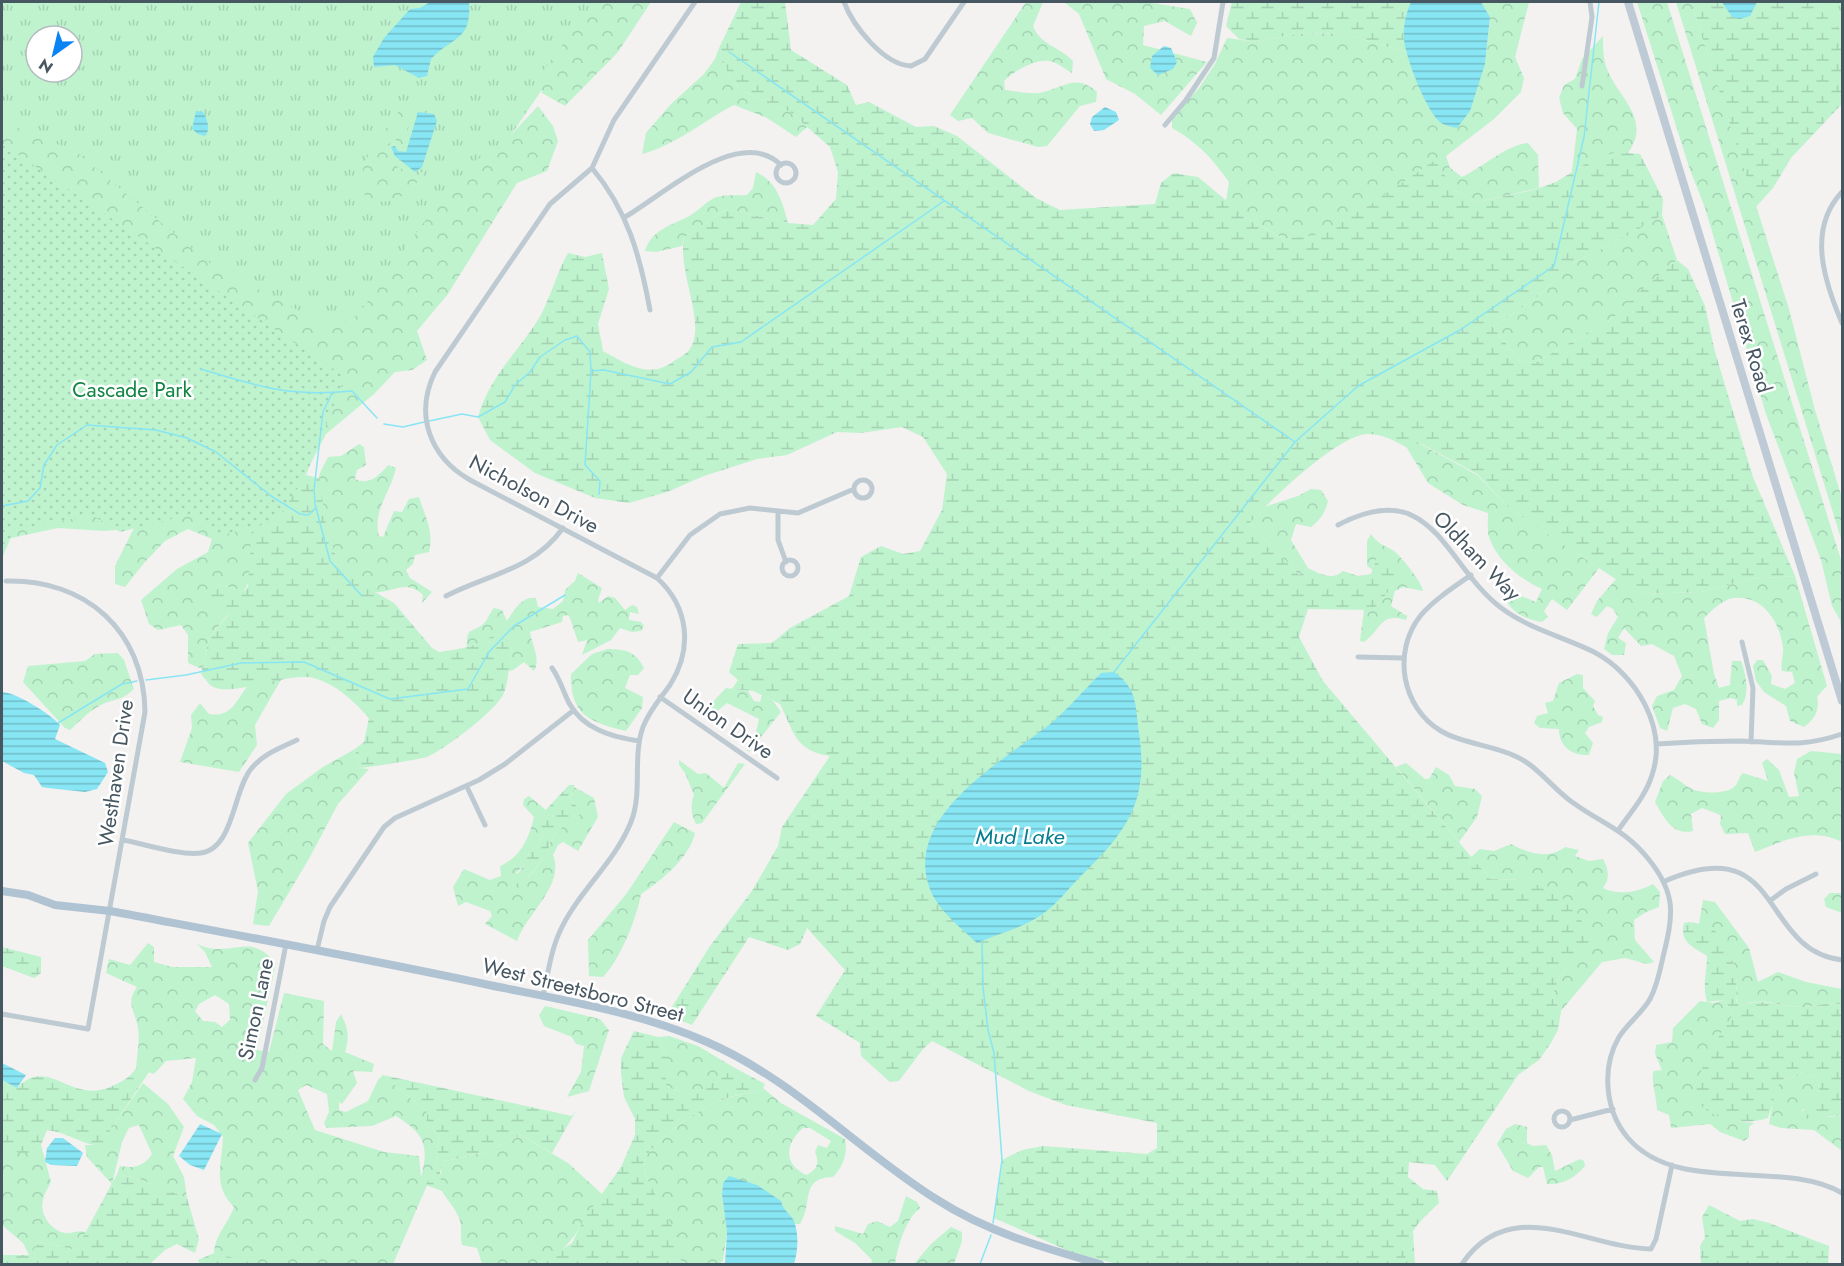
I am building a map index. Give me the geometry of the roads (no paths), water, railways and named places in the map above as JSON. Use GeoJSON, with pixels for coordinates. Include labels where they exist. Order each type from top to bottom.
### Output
{"type":"FeatureCollection","features":[{"type":"Feature","properties":{"kind":"main road","name":"Terex Road"},"geometry":{"type":"LineString","coordinates":[[1628,2],[1842,701]]}},
{"type":"Feature","properties":{"kind":"main road","name":"West Streetsboro Street"},"geometry":{"type":"LineString","coordinates":[[2,891],[28,895],[55,905],[110,910],[543,996],[645,1020],[686,1033],[726,1051],[767,1074],[902,1175],[952,1209],[1006,1234],[1101,1264]]}},
{"type":"Feature","properties":{"kind":"street","name":"Nicholson Drive"},"geometry":{"type":"LineString","coordinates":[[543,996],[554,947],[562,927],[630,824],[636,800],[639,741],[646,719],[679,668],[686,639],[683,617],[677,602],[657,578],[459,473],[438,453],[426,425],[427,392],[435,372],[550,204],[592,168],[614,120],[695,2]]}},
{"type":"Feature","properties":{"kind":"street"},"geometry":{"type":"LineString","coordinates":[[844,2],[853,22],[866,38],[898,62],[911,66],[925,59],[964,2]]}},
{"type":"Feature","properties":{"kind":"street"},"geometry":{"type":"LineString","coordinates":[[1165,125],[1186,100],[1214,58],[1223,2]]}},
{"type":"Feature","properties":{"kind":"street"},"geometry":{"type":"LineString","coordinates":[[1582,86],[1592,17],[1590,2]]}},
{"type":"Feature","properties":{"kind":"street"},"geometry":{"type":"LineString","coordinates":[[625,217],[722,157],[758,152],[768,154],[781,165]]}},
{"type":"Feature","properties":{"kind":"street"},"geometry":{"type":"LineString","coordinates":[[592,168],[625,217],[635,242],[650,310]]}},
{"type":"Feature","properties":{"kind":"street"},"geometry":{"type":"LineString","coordinates":[[1842,192],[1827,214],[1821,245],[1829,287],[1842,323]]}},
{"type":"Feature","properties":{"kind":"street"},"geometry":{"type":"LineString","coordinates":[[657,578],[690,535],[720,514],[741,509],[778,513],[810,510],[844,491],[854,489]]}},
{"type":"Feature","properties":{"kind":"street","name":"Oldham Way"},"geometry":{"type":"LineString","coordinates":[[1338,525],[1359,515],[1380,510],[1411,516],[1430,526],[1495,602],[1524,623],[1595,652],[1631,683],[1644,702],[1656,744],[1652,777],[1619,829]]}},
{"type":"Feature","properties":{"kind":"street"},"geometry":{"type":"LineString","coordinates":[[778,513],[778,540],[786,562]]}},
{"type":"Feature","properties":{"kind":"street"},"geometry":{"type":"LineString","coordinates":[[446,596],[534,557],[552,543],[563,528]]}},
{"type":"Feature","properties":{"kind":"street"},"geometry":{"type":"LineString","coordinates":[[1471,575],[1422,615],[1410,635],[1404,658],[1408,692],[1430,722],[1457,738],[1516,756],[1538,770],[1570,801],[1619,829],[1640,849],[1665,881],[1672,904],[1671,927],[1654,992],[1644,1009],[1619,1037],[1610,1059],[1608,1089],[1613,1109],[1625,1135],[1650,1156],[1672,1165],[1709,1172],[1812,1181],[1842,1193]]}},
{"type":"Feature","properties":{"kind":"street","name":"Westhaven Drive"},"geometry":{"type":"LineString","coordinates":[[2,1014],[88,1029],[145,712],[144,688],[135,658],[109,619],[77,595],[37,582],[6,580]]}},
{"type":"Feature","properties":{"kind":"street"},"geometry":{"type":"LineString","coordinates":[[1742,642],[1753,688],[1754,712],[1751,742]]}},
{"type":"Feature","properties":{"kind":"street"},"geometry":{"type":"LineString","coordinates":[[1358,657],[1404,658]]}},
{"type":"Feature","properties":{"kind":"street"},"geometry":{"type":"LineString","coordinates":[[552,668],[574,710],[585,721],[606,734],[639,741]]}},
{"type":"Feature","properties":{"kind":"street","name":"Union Drive"},"geometry":{"type":"LineString","coordinates":[[660,697],[777,778]]}},
{"type":"Feature","properties":{"kind":"street"},"geometry":{"type":"LineString","coordinates":[[317,950],[330,907],[384,828],[405,811],[467,787],[505,764],[574,710]]}},
{"type":"Feature","properties":{"kind":"street"},"geometry":{"type":"LineString","coordinates":[[1656,744],[1751,742],[1800,744],[1842,734]]}},
{"type":"Feature","properties":{"kind":"street"},"geometry":{"type":"LineString","coordinates":[[123,840],[192,853],[208,851],[221,841],[225,834],[240,788],[251,768],[272,751],[297,740]]}},
{"type":"Feature","properties":{"kind":"street"},"geometry":{"type":"LineString","coordinates":[[467,787],[485,825]]}},
{"type":"Feature","properties":{"kind":"street"},"geometry":{"type":"LineString","coordinates":[[1665,881],[1695,870],[1723,869],[1751,880],[1771,900],[1785,925],[1805,946],[1826,956],[1842,960]]}},
{"type":"Feature","properties":{"kind":"street"},"geometry":{"type":"LineString","coordinates":[[1771,900],[1786,889],[1816,874]]}},
{"type":"Feature","properties":{"kind":"street","name":"Simon Lane"},"geometry":{"type":"LineString","coordinates":[[255,1080],[262,1068],[286,944]]}},
{"type":"Feature","properties":{"kind":"street"},"geometry":{"type":"LineString","coordinates":[[1570,1120],[1613,1109]]}},
{"type":"Feature","properties":{"kind":"street"},"geometry":{"type":"LineString","coordinates":[[1462,1264],[1488,1239],[1502,1231],[1527,1226],[1646,1249],[1654,1246],[1672,1165]]}},
{"type":"Feature","properties":{"kind":"water"},"geometry":{"type":"Polygon","coordinates":[[[430,2],[469,2],[469,15],[464,31],[431,59],[427,76],[419,78],[395,65],[374,67],[373,57],[384,38],[410,9],[420,8],[430,2]]]}},
{"type":"Feature","properties":{"kind":"water"},"geometry":{"type":"Polygon","coordinates":[[[1411,2],[1481,2],[1490,17],[1485,64],[1470,111],[1457,128],[1443,124],[1437,119],[1424,99],[1413,72],[1405,47],[1404,34],[1405,20],[1411,2]]]}},
{"type":"Feature","properties":{"kind":"water"},"geometry":{"type":"Polygon","coordinates":[[[1722,2],[1757,2],[1750,16],[1740,19],[1732,17],[1722,2]]]}},
{"type":"Feature","properties":{"kind":"water"},"geometry":{"type":"Polygon","coordinates":[[[1164,46],[1171,48],[1177,62],[1173,69],[1158,75],[1150,68],[1152,56],[1164,46]]]}},
{"type":"Feature","properties":{"kind":"water"},"geometry":{"type":"Polygon","coordinates":[[[1105,107],[1116,112],[1119,120],[1104,130],[1094,131],[1090,124],[1092,117],[1105,107]]]}},
{"type":"Feature","properties":{"kind":"water"},"geometry":{"type":"Polygon","coordinates":[[[196,111],[203,112],[206,117],[208,127],[205,136],[192,129],[196,111]]]}},
{"type":"Feature","properties":{"kind":"water"},"geometry":{"type":"Polygon","coordinates":[[[418,112],[434,114],[437,121],[422,167],[415,172],[395,156],[391,147],[395,146],[398,151],[406,152],[418,112]]]}},
{"type":"Feature","properties":{"kind":"water","name":"Mud Lake"},"geometry":{"type":"Polygon","coordinates":[[[1114,672],[1122,678],[1131,691],[1137,714],[1141,778],[1131,813],[1111,844],[1049,909],[1028,923],[977,943],[947,915],[933,896],[925,868],[929,843],[941,819],[959,796],[1005,757],[1049,725],[1101,673],[1114,672]]]}},
{"type":"Feature","properties":{"kind":"water"},"geometry":{"type":"Polygon","coordinates":[[[2,692],[24,700],[55,720],[60,725],[55,739],[105,763],[108,772],[97,789],[85,792],[42,787],[34,775],[24,773],[2,761],[2,692]]]}},
{"type":"Feature","properties":{"kind":"water"},"geometry":{"type":"Polygon","coordinates":[[[2,1063],[26,1075],[17,1088],[2,1080],[2,1063]]]}},
{"type":"Feature","properties":{"kind":"water"},"geometry":{"type":"Polygon","coordinates":[[[200,1124],[222,1134],[204,1170],[190,1165],[179,1156],[200,1124]]]}},
{"type":"Feature","properties":{"kind":"water"},"geometry":{"type":"Polygon","coordinates":[[[55,1138],[63,1138],[83,1153],[77,1166],[51,1165],[45,1162],[47,1148],[55,1138]]]}},
{"type":"Feature","properties":{"kind":"water"},"geometry":{"type":"Polygon","coordinates":[[[729,1176],[757,1185],[781,1201],[796,1226],[797,1243],[794,1264],[725,1264],[727,1232],[722,1194],[723,1183],[729,1176]]]}},
{"type":"Feature","properties":{"kind":"waterway"},"geometry":{"type":"LineString","coordinates":[[1114,672],[1295,442],[1358,386],[1460,330],[1554,266],[1584,137],[1599,2]]}},
{"type":"Feature","properties":{"kind":"waterway"},"geometry":{"type":"LineString","coordinates":[[729,52],[1295,442]]}},
{"type":"Feature","properties":{"kind":"waterway"},"geometry":{"type":"LineString","coordinates":[[429,421],[462,414],[478,417],[505,402],[515,385],[530,372],[540,357],[565,340],[577,336],[590,352],[591,371],[604,370],[670,384],[691,372],[712,347],[741,342],[944,201]]}},
{"type":"Feature","properties":{"kind":"waterway"},"geometry":{"type":"LineString","coordinates":[[201,369],[275,389],[310,393],[352,391],[377,418]]}},
{"type":"Feature","properties":{"kind":"waterway"},"geometry":{"type":"LineString","coordinates":[[591,371],[585,465],[600,481],[599,494]]}},
{"type":"Feature","properties":{"kind":"waterway"},"geometry":{"type":"LineString","coordinates":[[332,393],[323,412],[314,490],[315,504],[330,561],[362,596]]}},
{"type":"Feature","properties":{"kind":"waterway"},"geometry":{"type":"LineString","coordinates":[[384,424],[403,427],[424,422]]}},
{"type":"Feature","properties":{"kind":"waterway"},"geometry":{"type":"LineString","coordinates":[[2,506],[28,501],[40,488],[44,465],[57,445],[87,425],[156,430],[187,438],[216,452],[271,496],[300,514],[308,515],[316,508]]}},
{"type":"Feature","properties":{"kind":"waterway"},"geometry":{"type":"LineString","coordinates":[[146,680],[186,675],[241,663],[304,662],[390,699],[468,689],[489,652],[514,626],[565,595]]}},
{"type":"Feature","properties":{"kind":"waterway"},"geometry":{"type":"LineString","coordinates":[[58,723],[122,684],[137,681]]}},
{"type":"Feature","properties":{"kind":"waterway"},"geometry":{"type":"LineString","coordinates":[[982,940],[983,987],[988,1030],[994,1053],[1002,1160],[993,1223]]}},
{"type":"Feature","properties":{"kind":"waterway"},"geometry":{"type":"LineString","coordinates":[[980,1264],[991,1235]]}},
{"type":"Feature","properties":{"kind":"park label","name":"Cascade Park"},"geometry":{"type":"Point","coordinates":[132,390]}}]}
